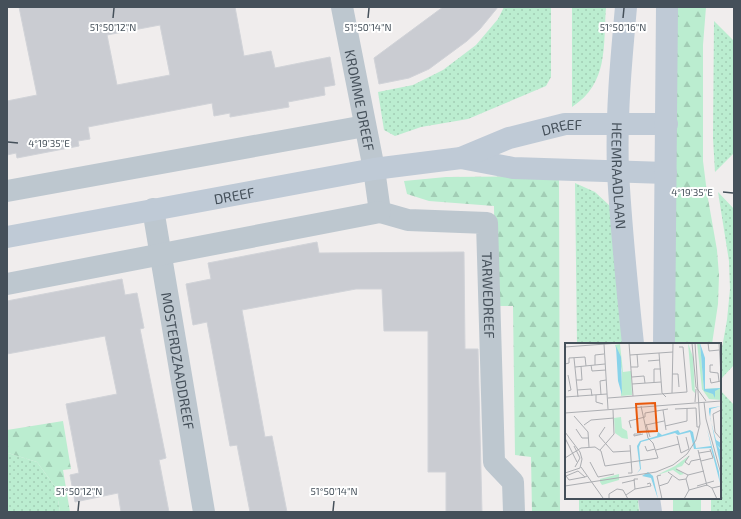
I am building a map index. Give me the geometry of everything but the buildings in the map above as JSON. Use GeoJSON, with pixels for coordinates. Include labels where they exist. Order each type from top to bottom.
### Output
{"type":"FeatureCollection","features":[{"type":"Feature","properties":{"kind":"street","name":"KROMME DREEF"},"geometry":{"type":"LineString","coordinates":[[342,7],[374,169]]}},
{"type":"Feature","properties":{"kind":"street","name":"HEEMRAADLAAN"},"geometry":{"type":"LineString","coordinates":[[626,7],[618,124],[618,171],[632,343]]}},
{"type":"Feature","properties":{"kind":"street"},"geometry":{"type":"LineString","coordinates":[[664,343],[667,7]]}},
{"type":"Feature","properties":{"kind":"street","name":"DREEF"},"geometry":{"type":"LineString","coordinates":[[7,237],[374,169],[461,158],[509,138],[565,124],[667,124]]}},
{"type":"Feature","properties":{"kind":"street"},"geometry":{"type":"LineString","coordinates":[[7,191],[365,126]]}},
{"type":"Feature","properties":{"kind":"street","name":"DREEF"},"geometry":{"type":"LineString","coordinates":[[461,158],[513,168],[666,173]]}},
{"type":"Feature","properties":{"kind":"street"},"geometry":{"type":"LineString","coordinates":[[7,284],[380,212],[374,169]]}},
{"type":"Feature","properties":{"kind":"street","name":"MOSTERDZAADDREEF"},"geometry":{"type":"LineString","coordinates":[[153,209],[204,512]]}},
{"type":"Feature","properties":{"kind":"street","name":"TARWEDREEF"},"geometry":{"type":"LineString","coordinates":[[380,212],[408,220],[487,223],[494,462],[513,482],[514,512]]}},
{"type":"Feature","properties":{"kind":"street"},"geometry":{"type":"LineString","coordinates":[[649,499],[650,512]]}},
{"type":"Feature","properties":{"kind":"street"},"geometry":{"type":"LineString","coordinates":[[661,512],[662,499]]}},
{"type":"Feature","properties":{"kind":"green space"},"geometry":{"type":"Polygon","coordinates":[[[504,7],[551,7],[551,77],[546,86],[468,119],[421,127],[395,136],[384,130],[378,92],[413,85],[443,70],[476,45],[498,19],[504,7]]]}},
{"type":"Feature","properties":{"kind":"green space"},"geometry":{"type":"Polygon","coordinates":[[[572,7],[606,7],[604,49],[598,75],[592,87],[584,97],[572,107],[572,7]]]}},
{"type":"Feature","properties":{"kind":"green space"},"geometry":{"type":"Polygon","coordinates":[[[673,7],[706,7],[703,45],[703,161],[717,250],[719,275],[718,304],[712,343],[673,343],[673,7]]]}},
{"type":"Feature","properties":{"kind":"green space"},"geometry":{"type":"Polygon","coordinates":[[[714,21],[734,41],[734,153],[715,172],[713,138],[714,21]]]}},
{"type":"Feature","properties":{"kind":"green space"},"geometry":{"type":"Polygon","coordinates":[[[559,176],[560,512],[532,512],[531,457],[515,455],[513,306],[495,306],[494,206],[429,201],[407,194],[404,181],[446,177],[559,176]]]}},
{"type":"Feature","properties":{"kind":"green space"},"geometry":{"type":"Polygon","coordinates":[[[575,183],[595,192],[611,207],[626,343],[577,343],[575,183]]]}},
{"type":"Feature","properties":{"kind":"green space"},"geometry":{"type":"Polygon","coordinates":[[[718,192],[734,209],[734,365],[721,379],[721,353],[727,320],[730,289],[729,261],[718,192]]]}},
{"type":"Feature","properties":{"kind":"green space"},"geometry":{"type":"Polygon","coordinates":[[[721,391],[734,405],[734,512],[711,512],[711,499],[721,499],[721,391]]]}},
{"type":"Feature","properties":{"kind":"green space"},"geometry":{"type":"Polygon","coordinates":[[[63,421],[71,469],[63,470],[70,512],[60,512],[56,488],[37,462],[8,453],[7,454],[7,430],[63,421]]]}},
{"type":"Feature","properties":{"kind":"green space"},"geometry":{"type":"Polygon","coordinates":[[[8,453],[37,462],[56,488],[60,512],[7,512],[8,453]]]}},
{"type":"Feature","properties":{"kind":"green space"},"geometry":{"type":"Polygon","coordinates":[[[579,499],[638,499],[639,512],[579,512],[579,499]]]}},
{"type":"Feature","properties":{"kind":"green space"},"geometry":{"type":"Polygon","coordinates":[[[673,499],[701,499],[701,512],[673,512],[673,499]]]}}]}
